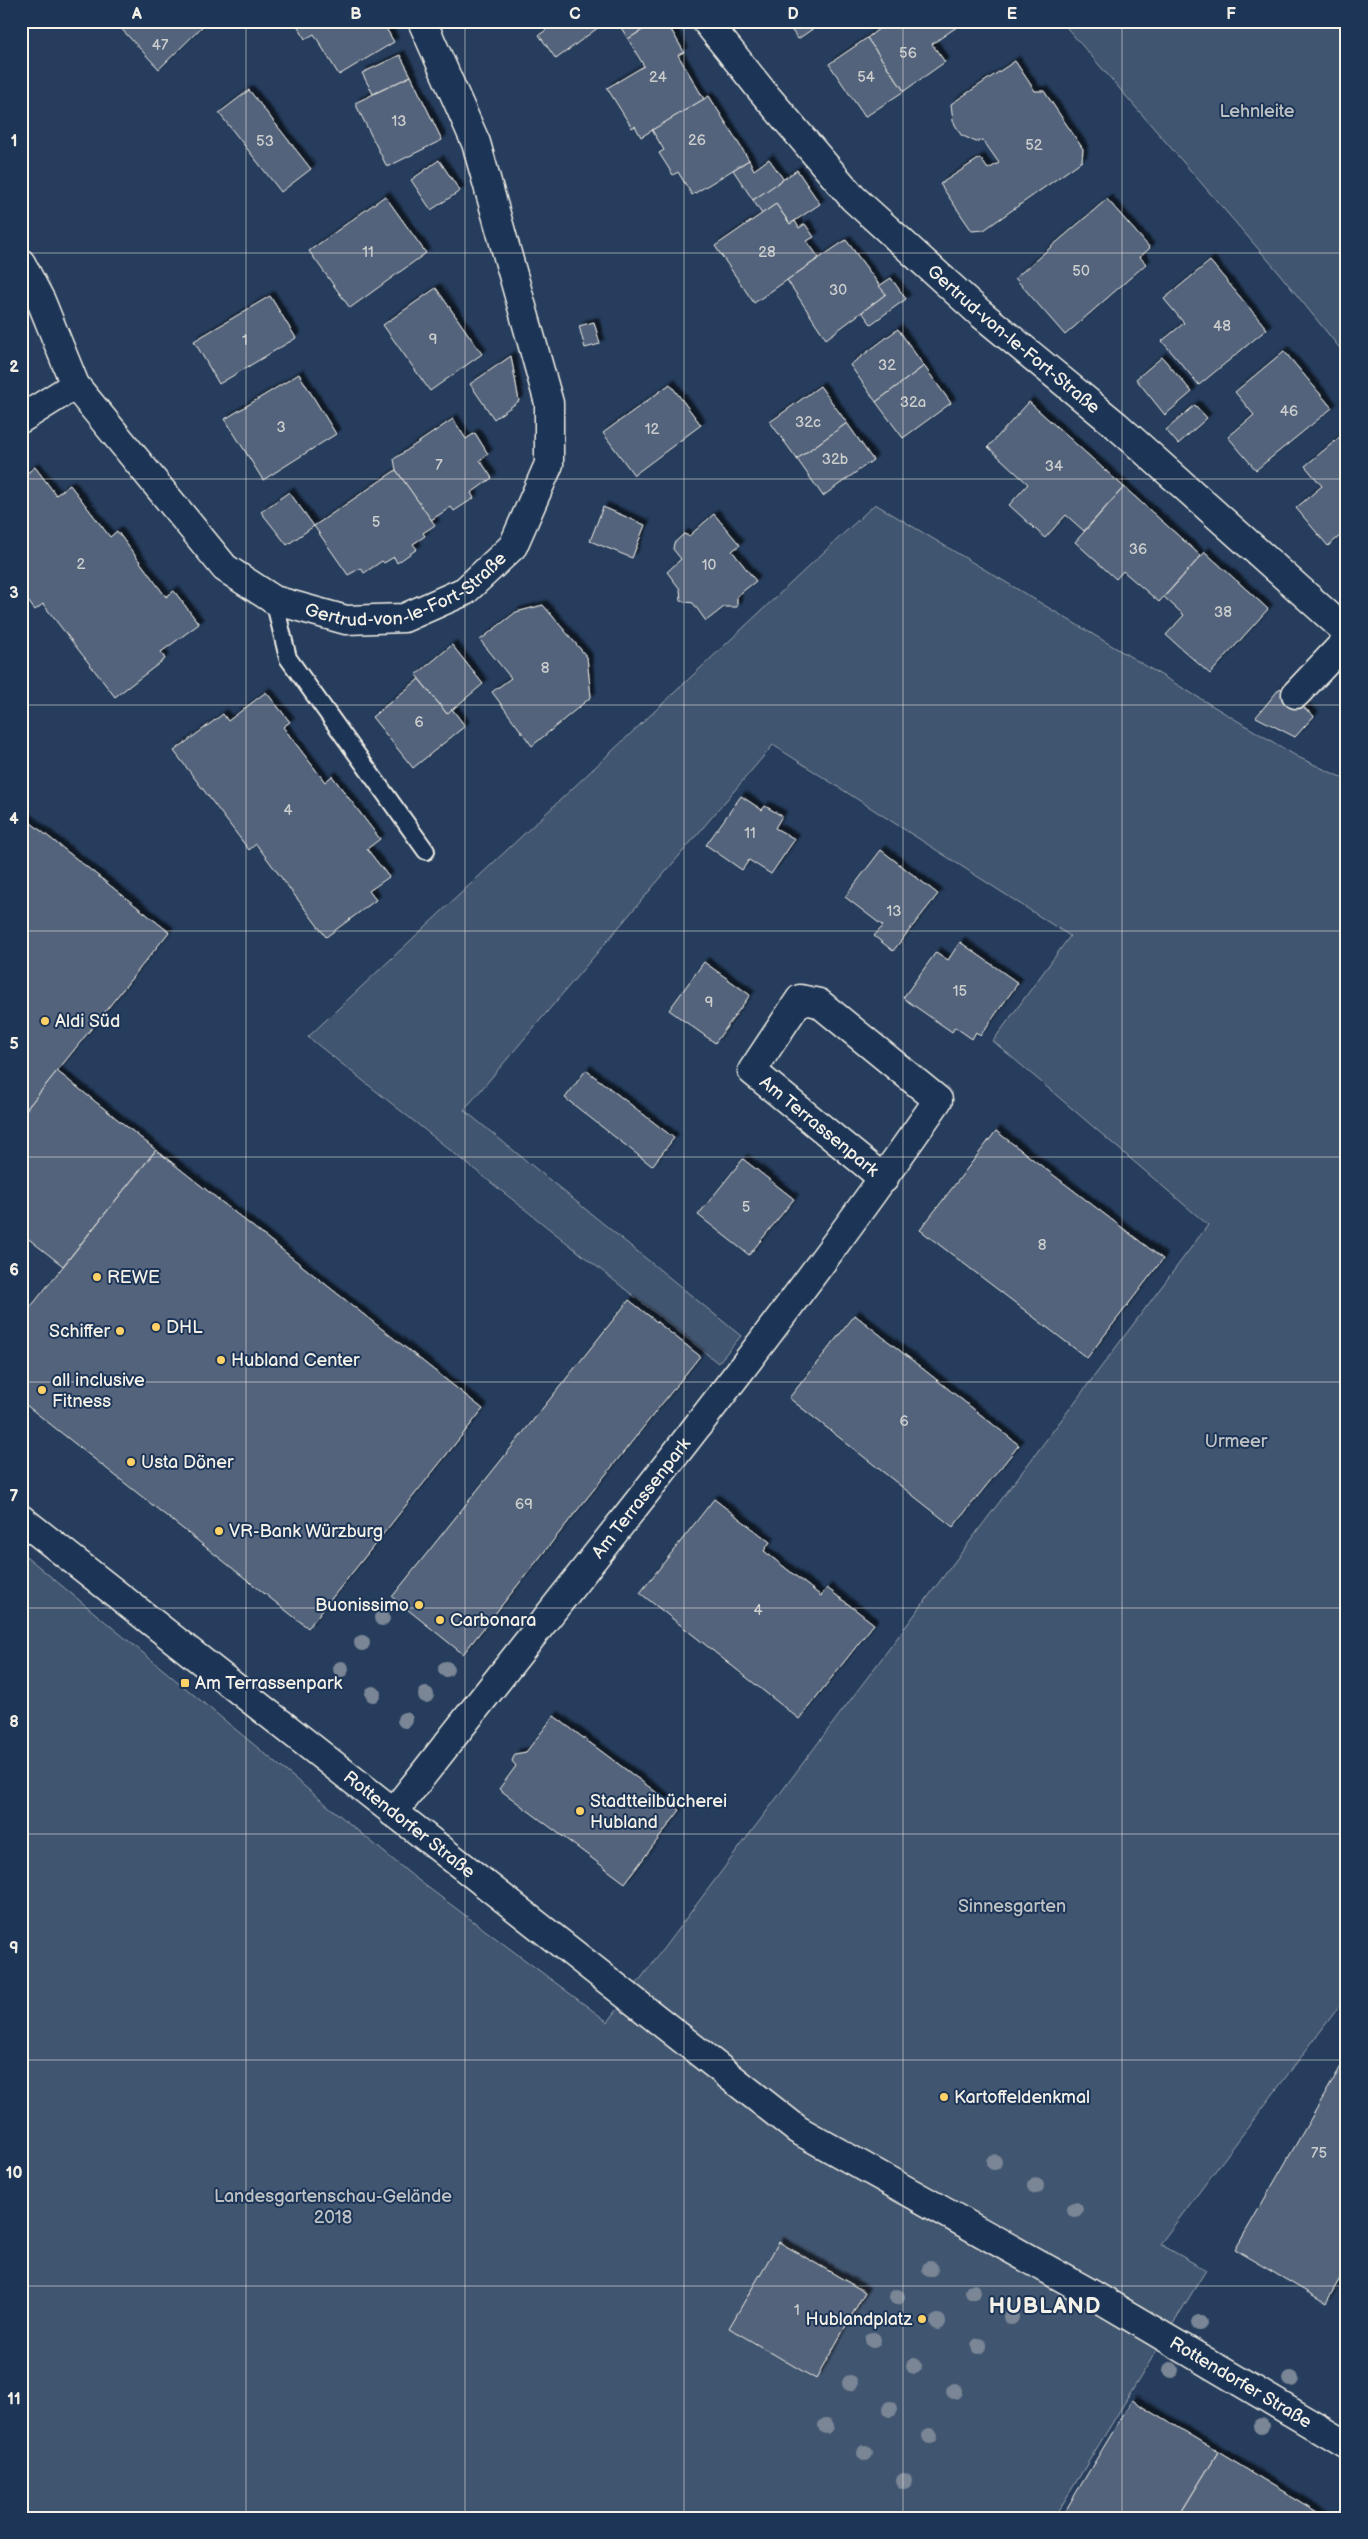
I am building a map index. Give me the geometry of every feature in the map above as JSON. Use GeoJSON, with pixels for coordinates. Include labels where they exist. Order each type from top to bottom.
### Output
{"type":"FeatureCollection","features":[{"type":"Feature","properties":{"kind":"street","name":"Gertrud-von-le-Fort-Straße"},"geometry":{"type":"LineString","coordinates":[[21,263],[41,301],[75,385],[225,568],[274,600],[346,620],[404,618],[465,591],[513,546],[549,464],[549,403],[476,143],[422,21]]}},
{"type":"Feature","properties":{"kind":"street","name":"Gertrud-von-le-Fort-Straße"},"geometry":{"type":"LineString","coordinates":[[706,21],[762,91],[853,198],[965,300],[1116,425],[1347,632]]}},
{"type":"Feature","properties":{"kind":"street"},"geometry":{"type":"LineString","coordinates":[[21,419],[75,385]]}},
{"type":"Feature","properties":{"kind":"street"},"geometry":{"type":"LineString","coordinates":[[1296,694],[1347,640]]}},
{"type":"Feature","properties":{"kind":"street","name":"Am Terrassenpark"},"geometry":{"type":"LineString","coordinates":[[393,1813],[688,1436],[884,1179],[938,1100],[819,1003],[800,999],[752,1071],[884,1179]]}},
{"type":"Feature","properties":{"kind":"street","name":"Rottendorfer Straße"},"geometry":{"type":"LineString","coordinates":[[21,1518],[393,1813],[798,2130],[1161,2333],[1347,2445]]}},
{"type":"Feature","properties":{"kind":"lane"},"geometry":{"type":"LineString","coordinates":[[274,600],[288,658],[426,851]]}},
{"type":"Feature","properties":{"kind":"green space","name":"Lehnleite"},"geometry":{"type":"Polygon","coordinates":[[[1061,21],[1347,21],[1347,357],[1274,267],[1061,21]]]}},
{"type":"Feature","properties":{"kind":"green space","name":"Landesgartenschau-Gelände 2018"},"geometry":{"type":"Polygon","coordinates":[[[875,504],[1298,757],[1347,780],[1347,1996],[1160,2244],[1206,2270],[1054,2518],[25,2518],[21,2516],[21,1552],[414,1877],[608,2022],[1208,1225],[993,1041],[1070,936],[773,745],[464,1110],[741,1336],[718,1363],[308,1037],[875,504]]]}},
{"type":"Feature","properties":{"kind":"building"},"geometry":{"type":"Polygon","coordinates":[[[114,21],[208,21],[159,69],[114,21]]]}},
{"type":"Feature","properties":{"kind":"building"},"geometry":{"type":"Polygon","coordinates":[[[295,21],[382,21],[394,42],[339,75],[314,34],[305,39],[295,21]]]}},
{"type":"Feature","properties":{"kind":"building"},"geometry":{"type":"Polygon","coordinates":[[[540,21],[607,21],[556,59],[539,35],[546,30],[540,21]]]}},
{"type":"Feature","properties":{"kind":"building"},"geometry":{"type":"Polygon","coordinates":[[[617,21],[657,21],[628,39],[617,21]]]}},
{"type":"Feature","properties":{"kind":"building"},"geometry":{"type":"Polygon","coordinates":[[[657,21],[666,21],[684,52],[678,55],[704,99],[641,137],[635,126],[632,128],[607,88],[644,66],[628,39],[657,21]]]}},
{"type":"Feature","properties":{"kind":"building"},"geometry":{"type":"Polygon","coordinates":[[[785,21],[824,21],[798,39],[785,21]]]}},
{"type":"Feature","properties":{"kind":"building"},"geometry":{"type":"Polygon","coordinates":[[[889,21],[964,22],[932,44],[945,62],[904,91],[867,38],[889,21]]]}},
{"type":"Feature","properties":{"kind":"building"},"geometry":{"type":"Polygon","coordinates":[[[867,38],[904,91],[865,117],[829,64],[867,38]]]}},
{"type":"Feature","properties":{"kind":"building"},"geometry":{"type":"Polygon","coordinates":[[[400,55],[411,76],[373,94],[362,73],[400,55]]]}},
{"type":"Feature","properties":{"kind":"building"},"geometry":{"type":"Polygon","coordinates":[[[1015,61],[1035,91],[1044,91],[1083,149],[1082,161],[984,230],[972,231],[940,184],[980,158],[988,169],[999,163],[983,140],[976,142],[961,135],[953,121],[951,104],[1015,61]]]}},
{"type":"Feature","properties":{"kind":"building"},"geometry":{"type":"Polygon","coordinates":[[[411,76],[442,140],[387,167],[355,103],[411,76]]]}},
{"type":"Feature","properties":{"kind":"building"},"geometry":{"type":"Polygon","coordinates":[[[249,90],[311,169],[281,192],[219,113],[249,90]]]}},
{"type":"Feature","properties":{"kind":"building"},"geometry":{"type":"Polygon","coordinates":[[[709,96],[749,160],[692,195],[678,172],[673,175],[659,153],[664,150],[652,130],[709,96]]]}},
{"type":"Feature","properties":{"kind":"building"},"geometry":{"type":"Polygon","coordinates":[[[769,159],[784,180],[753,200],[733,170],[749,160],[754,170],[769,159]]]}},
{"type":"Feature","properties":{"kind":"building"},"geometry":{"type":"Polygon","coordinates":[[[439,160],[460,191],[431,210],[411,180],[439,160]]]}},
{"type":"Feature","properties":{"kind":"building"},"geometry":{"type":"Polygon","coordinates":[[[797,170],[820,204],[790,224],[776,204],[762,214],[753,200],[797,170]]]}},
{"type":"Feature","properties":{"kind":"building"},"geometry":{"type":"Polygon","coordinates":[[[385,196],[426,253],[350,308],[309,251],[385,196]]]}},
{"type":"Feature","properties":{"kind":"building"},"geometry":{"type":"Polygon","coordinates":[[[1107,199],[1150,248],[1140,257],[1146,264],[1065,335],[1015,278],[1107,199]]]}},
{"type":"Feature","properties":{"kind":"building"},"geometry":{"type":"Polygon","coordinates":[[[776,204],[790,224],[795,221],[799,228],[805,224],[814,237],[807,241],[819,258],[754,303],[715,246],[776,204]]]}},
{"type":"Feature","properties":{"kind":"building"},"geometry":{"type":"Polygon","coordinates":[[[846,240],[886,294],[826,339],[787,280],[846,240]]]}},
{"type":"Feature","properties":{"kind":"building"},"geometry":{"type":"Polygon","coordinates":[[[1210,261],[1267,329],[1199,385],[1162,341],[1184,323],[1164,299],[1210,261]]]}},
{"type":"Feature","properties":{"kind":"building"},"geometry":{"type":"Polygon","coordinates":[[[891,278],[906,299],[871,324],[862,312],[886,294],[879,286],[891,278]]]}},
{"type":"Feature","properties":{"kind":"building"},"geometry":{"type":"Polygon","coordinates":[[[436,288],[482,354],[430,391],[383,325],[436,288]]]}},
{"type":"Feature","properties":{"kind":"building"},"geometry":{"type":"Polygon","coordinates":[[[270,296],[296,338],[219,384],[194,341],[270,296]]]}},
{"type":"Feature","properties":{"kind":"building"},"geometry":{"type":"Polygon","coordinates":[[[594,322],[600,344],[585,348],[579,326],[594,322]]]}},
{"type":"Feature","properties":{"kind":"building"},"geometry":{"type":"Polygon","coordinates":[[[898,329],[924,366],[876,402],[850,365],[898,329]]]}},
{"type":"Feature","properties":{"kind":"building"},"geometry":{"type":"Polygon","coordinates":[[[1284,351],[1332,408],[1256,470],[1228,437],[1254,415],[1235,392],[1284,351]]]}},
{"type":"Feature","properties":{"kind":"building"},"geometry":{"type":"Polygon","coordinates":[[[511,356],[519,401],[494,419],[470,384],[511,356]]]}},
{"type":"Feature","properties":{"kind":"building"},"geometry":{"type":"Polygon","coordinates":[[[1162,357],[1192,392],[1165,415],[1136,379],[1162,357]]]}},
{"type":"Feature","properties":{"kind":"building"},"geometry":{"type":"Polygon","coordinates":[[[924,366],[951,403],[903,438],[876,402],[924,366]]]}},
{"type":"Feature","properties":{"kind":"building"},"geometry":{"type":"Polygon","coordinates":[[[299,374],[336,434],[263,480],[225,419],[299,374]]]}},
{"type":"Feature","properties":{"kind":"building"},"geometry":{"type":"Polygon","coordinates":[[[670,384],[701,425],[634,475],[603,433],[670,384]]]}},
{"type":"Feature","properties":{"kind":"building"},"geometry":{"type":"Polygon","coordinates":[[[820,386],[847,423],[797,459],[770,422],[820,386]]]}},
{"type":"Feature","properties":{"kind":"building"},"geometry":{"type":"Polygon","coordinates":[[[1029,402],[1124,487],[1084,531],[1066,515],[1045,538],[1009,505],[1028,484],[988,447],[1029,402]]]}},
{"type":"Feature","properties":{"kind":"building"},"geometry":{"type":"Polygon","coordinates":[[[1195,405],[1207,418],[1178,444],[1166,430],[1195,405]]]}},
{"type":"Feature","properties":{"kind":"building"},"geometry":{"type":"Polygon","coordinates":[[[453,419],[466,439],[475,433],[488,454],[480,460],[492,478],[471,493],[474,498],[454,511],[451,507],[431,520],[396,470],[394,459],[453,419]]]}},
{"type":"Feature","properties":{"kind":"building"},"geometry":{"type":"Polygon","coordinates":[[[847,423],[873,460],[823,496],[797,459],[847,423]]]}},
{"type":"Feature","properties":{"kind":"building"},"geometry":{"type":"Polygon","coordinates":[[[1347,431],[1347,530],[1328,546],[1296,508],[1322,486],[1305,466],[1347,431]]]}},
{"type":"Feature","properties":{"kind":"building"},"geometry":{"type":"Polygon","coordinates":[[[35,467],[56,495],[70,485],[110,537],[117,531],[166,597],[174,591],[199,624],[161,652],[165,659],[115,697],[43,604],[35,610],[21,592],[21,478],[35,467]]]}},
{"type":"Feature","properties":{"kind":"building"},"geometry":{"type":"Polygon","coordinates":[[[396,470],[435,525],[423,533],[425,536],[413,544],[417,549],[397,563],[394,557],[384,563],[382,561],[364,573],[361,568],[348,575],[314,526],[396,470]]]}},
{"type":"Feature","properties":{"kind":"building"},"geometry":{"type":"Polygon","coordinates":[[[1124,487],[1201,556],[1159,602],[1123,571],[1116,579],[1075,542],[1124,487]]]}},
{"type":"Feature","properties":{"kind":"building"},"geometry":{"type":"Polygon","coordinates":[[[289,492],[314,526],[287,545],[261,512],[289,492]]]}},
{"type":"Feature","properties":{"kind":"building"},"geometry":{"type":"Polygon","coordinates":[[[603,507],[645,525],[632,558],[590,541],[603,507]]]}},
{"type":"Feature","properties":{"kind":"building"},"geometry":{"type":"Polygon","coordinates":[[[714,514],[740,545],[732,551],[756,581],[737,596],[737,607],[724,607],[706,621],[693,603],[681,601],[680,589],[667,572],[681,559],[673,549],[674,543],[684,534],[689,536],[714,514]]]}},
{"type":"Feature","properties":{"kind":"building"},"geometry":{"type":"Polygon","coordinates":[[[1205,552],[1268,609],[1210,674],[1166,635],[1184,615],[1164,597],[1205,552]]]}},
{"type":"Feature","properties":{"kind":"building"},"geometry":{"type":"Polygon","coordinates":[[[543,605],[587,657],[591,697],[532,746],[492,692],[511,678],[480,640],[516,612],[543,605]]]}},
{"type":"Feature","properties":{"kind":"building"},"geometry":{"type":"Polygon","coordinates":[[[452,645],[483,684],[447,714],[416,675],[452,645]]]}},
{"type":"Feature","properties":{"kind":"building"},"geometry":{"type":"Polygon","coordinates":[[[419,679],[447,714],[452,709],[465,726],[413,768],[372,717],[419,679]]]}},
{"type":"Feature","properties":{"kind":"building"},"geometry":{"type":"Polygon","coordinates":[[[1280,688],[1314,716],[1295,737],[1256,717],[1280,688]]]}},
{"type":"Feature","properties":{"kind":"building"},"geometry":{"type":"Polygon","coordinates":[[[266,692],[290,722],[283,727],[325,782],[332,776],[380,839],[367,849],[389,877],[369,891],[376,900],[326,937],[256,844],[249,850],[174,751],[223,714],[228,721],[266,692]]]}},
{"type":"Feature","properties":{"kind":"building"},"geometry":{"type":"Polygon","coordinates":[[[741,796],[762,810],[765,806],[782,816],[775,828],[795,839],[771,874],[749,860],[742,870],[706,845],[741,796]]]}},
{"type":"Feature","properties":{"kind":"building"},"geometry":{"type":"Polygon","coordinates":[[[21,815],[169,932],[21,1116],[21,815]]]}},
{"type":"Feature","properties":{"kind":"building"},"geometry":{"type":"Polygon","coordinates":[[[881,850],[938,894],[893,951],[874,936],[883,926],[845,897],[881,850]]]}},
{"type":"Feature","properties":{"kind":"building"},"geometry":{"type":"Polygon","coordinates":[[[960,942],[1018,983],[980,1036],[976,1032],[972,1039],[955,1027],[952,1032],[903,998],[936,952],[948,960],[960,942]]]}},
{"type":"Feature","properties":{"kind":"building"},"geometry":{"type":"Polygon","coordinates":[[[704,962],[750,995],[715,1043],[669,1010],[704,962]]]}},
{"type":"Feature","properties":{"kind":"building"},"geometry":{"type":"Polygon","coordinates":[[[586,1070],[674,1138],[652,1166],[565,1098],[586,1070]]]}},
{"type":"Feature","properties":{"kind":"building"},"geometry":{"type":"Polygon","coordinates":[[[57,1071],[156,1150],[63,1266],[21,1233],[21,1116],[57,1071]]]}},
{"type":"Feature","properties":{"kind":"building"},"geometry":{"type":"Polygon","coordinates":[[[996,1131],[1163,1259],[1087,1358],[920,1230],[996,1131]]]}},
{"type":"Feature","properties":{"kind":"building","name":"Hubland Center"},"geometry":{"type":"Polygon","coordinates":[[[156,1150],[483,1409],[308,1628],[21,1401],[21,1319],[156,1150]]]}},
{"type":"Feature","properties":{"kind":"building"},"geometry":{"type":"Polygon","coordinates":[[[743,1159],[794,1199],[749,1255],[698,1215],[743,1159]]]}},
{"type":"Feature","properties":{"kind":"building"},"geometry":{"type":"Polygon","coordinates":[[[629,1300],[700,1356],[463,1654],[392,1597],[629,1300]]]}},
{"type":"Feature","properties":{"kind":"building"},"geometry":{"type":"Polygon","coordinates":[[[855,1315],[1019,1445],[953,1527],[789,1398],[855,1315]]]}},
{"type":"Feature","properties":{"kind":"building"},"geometry":{"type":"Polygon","coordinates":[[[714,1499],[770,1542],[764,1551],[821,1596],[827,1588],[874,1624],[799,1719],[640,1593],[714,1499]]]}},
{"type":"Feature","properties":{"kind":"building"},"geometry":{"type":"Polygon","coordinates":[[[554,1716],[680,1810],[625,1883],[499,1789],[516,1766],[512,1761],[515,1754],[526,1752],[554,1716]]]}},
{"type":"Feature","properties":{"kind":"building"},"geometry":{"type":"Polygon","coordinates":[[[1347,2056],[1347,2266],[1326,2303],[1235,2250],[1347,2056]]]}},
{"type":"Feature","properties":{"kind":"building"},"geometry":{"type":"Polygon","coordinates":[[[779,2242],[865,2292],[816,2379],[729,2328],[779,2242]]]}},
{"type":"Feature","properties":{"kind":"building"},"geometry":{"type":"Polygon","coordinates":[[[1132,2400],[1218,2452],[1178,2518],[1061,2518],[1132,2400]]]}},
{"type":"Feature","properties":{"kind":"building"},"geometry":{"type":"Polygon","coordinates":[[[1218,2452],[1327,2518],[1193,2518],[1182,2511],[1218,2452]]]}},
{"type":"Feature","properties":{"kind":"place","name":"Aldi Süd"},"geometry":{"type":"Point","coordinates":[45,1021]}},
{"type":"Feature","properties":{"kind":"place","name":"REWE"},"geometry":{"type":"Point","coordinates":[97,1277]}},
{"type":"Feature","properties":{"kind":"place","name":"DHL"},"geometry":{"type":"Point","coordinates":[156,1327]}},
{"type":"Feature","properties":{"kind":"place","name":"Schiffer"},"geometry":{"type":"Point","coordinates":[120,1331]}},
{"type":"Feature","properties":{"kind":"place","name":"Hubland Center"},"geometry":{"type":"Point","coordinates":[221,1360]}},
{"type":"Feature","properties":{"kind":"place","name":"all inclusive Fitness"},"geometry":{"type":"Point","coordinates":[42,1390]}},
{"type":"Feature","properties":{"kind":"place","name":"Usta Döner"},"geometry":{"type":"Point","coordinates":[131,1462]}},
{"type":"Feature","properties":{"kind":"place","name":"VR-Bank Würzburg"},"geometry":{"type":"Point","coordinates":[219,1531]}},
{"type":"Feature","properties":{"kind":"place","name":"Buonissimo"},"geometry":{"type":"Point","coordinates":[419,1605]}},
{"type":"Feature","properties":{"kind":"place","name":"Carbonara"},"geometry":{"type":"Point","coordinates":[440,1620]}},
{"type":"Feature","properties":{"kind":"place","name":"Am Terrassenpark"},"geometry":{"type":"Point","coordinates":[185,1683]}},
{"type":"Feature","properties":{"kind":"place","name":"Stadtteilbücherei Hubland"},"geometry":{"type":"Point","coordinates":[580,1811]}},
{"type":"Feature","properties":{"kind":"place","name":"Kartoffeldenkmal"},"geometry":{"type":"Point","coordinates":[944,2097]}},
{"type":"Feature","properties":{"kind":"place","name":"Hublandplatz"},"geometry":{"type":"Point","coordinates":[922,2319]}},
{"type":"Feature","properties":{"kind":"district","name":"HUBLAND"},"geometry":{"type":"Point","coordinates":[1045,2305]}},
{"type":"Feature","properties":{"kind":"park label","name":"Urmeer"},"geometry":{"type":"Point","coordinates":[1236,1441]}},
{"type":"Feature","properties":{"kind":"park label","name":"Sinnesgarten"},"geometry":{"type":"Point","coordinates":[1012,1906]}}]}
